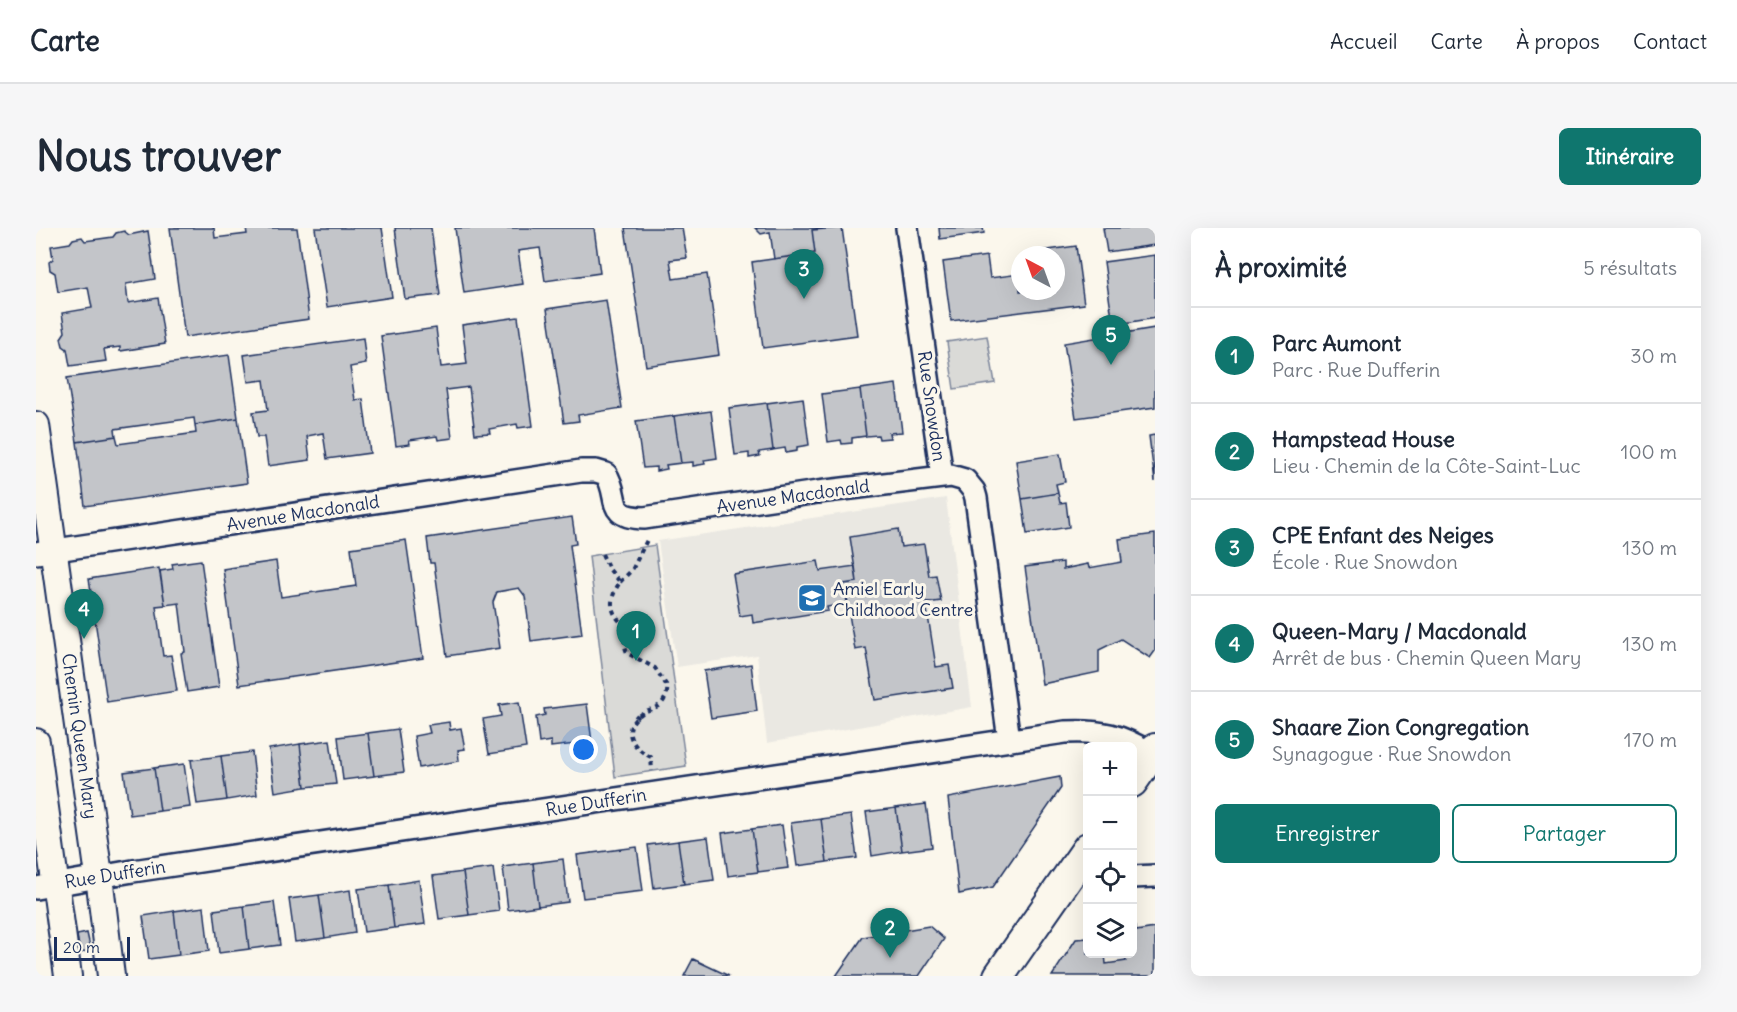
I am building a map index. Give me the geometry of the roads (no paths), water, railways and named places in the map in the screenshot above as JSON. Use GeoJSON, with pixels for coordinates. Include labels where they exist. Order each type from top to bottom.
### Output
{"type":"FeatureCollection","features":[{"type":"Feature","properties":{"kind":"main road"},"geometry":{"type":"LineString","coordinates":[[1137,775],[1154,751]]}},
{"type":"Feature","properties":{"kind":"main road"},"geometry":{"type":"LineString","coordinates":[[999,976],[1083,857]]}},
{"type":"Feature","properties":{"kind":"street","name":"Rue Snowdon"},"geometry":{"type":"LineString","coordinates":[[907,228],[942,476],[965,480],[974,491],[976,498],[1009,740]]}},
{"type":"Feature","properties":{"kind":"street","name":"Chemin Queen Mary"},"geometry":{"type":"LineString","coordinates":[[36,425],[45,551],[99,876],[111,976]]}},
{"type":"Feature","properties":{"kind":"street","name":"Avenue Macdonald"},"geometry":{"type":"LineString","coordinates":[[45,551],[570,473],[601,472],[609,479],[615,503],[620,511],[629,517],[644,518],[942,476]]}},
{"type":"Feature","properties":{"kind":"street","name":"Rue Dufferin"},"geometry":{"type":"LineString","coordinates":[[45,886],[99,876],[1065,732],[1097,731],[1129,740],[1154,751]]}},
{"type":"Feature","properties":{"kind":"street"},"geometry":{"type":"LineString","coordinates":[[36,742],[45,886],[68,976]]}},
{"type":"Feature","properties":{"kind":"street"},"geometry":{"type":"LineString","coordinates":[[1137,877],[1155,876]]}},
{"type":"Feature","properties":{"kind":"place","name":"CPE Enfant des Neiges"},"geometry":{"type":"Point","coordinates":[804,299]}},
{"type":"Feature","properties":{"kind":"place","name":"Shaare Zion Congregation"},"geometry":{"type":"Point","coordinates":[1111,365]}},
{"type":"Feature","properties":{"kind":"place","name":"Amiel Early Childhood Centre"},"geometry":{"type":"Point","coordinates":[812,598]}},
{"type":"Feature","properties":{"kind":"place","name":"Queen-Mary / Macdonald"},"geometry":{"type":"Point","coordinates":[84,639]}},
{"type":"Feature","properties":{"kind":"place","name":"Parc Aumont"},"geometry":{"type":"Point","coordinates":[636,661]}},
{"type":"Feature","properties":{"kind":"place","name":"Hampstead House"},"geometry":{"type":"Point","coordinates":[890,958]}}]}
